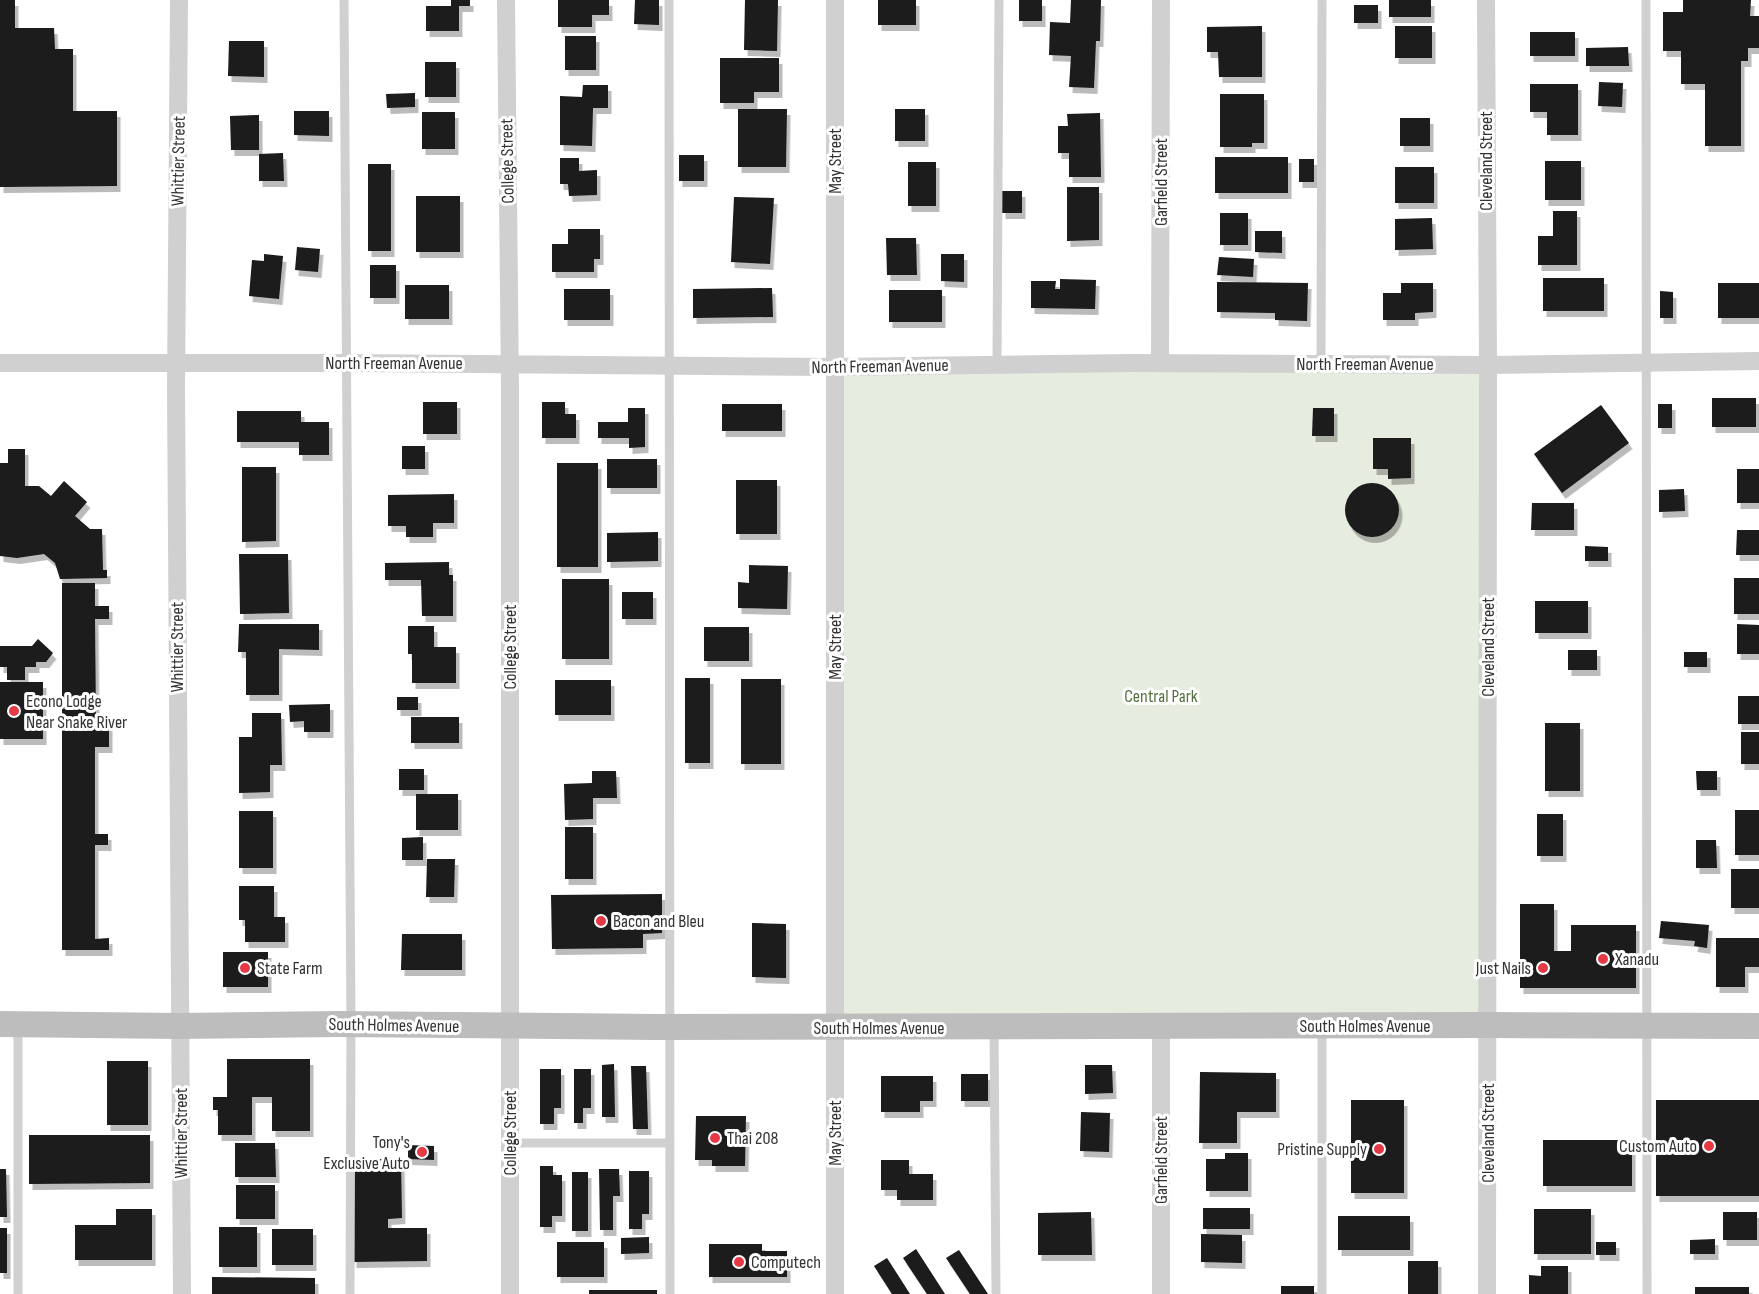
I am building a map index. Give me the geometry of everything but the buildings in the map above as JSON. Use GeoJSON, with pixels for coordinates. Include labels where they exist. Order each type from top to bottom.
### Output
{"type":"FeatureCollection","features":[{"type":"Feature","properties":{"kind":"main road","name":"South Holmes Avenue"},"geometry":{"type":"LineString","coordinates":[[9,1024],[180,1026],[351,1024],[670,1028],[1759,1026]]}},
{"type":"Feature","properties":{"kind":"street","name":"Whittier Street"},"geometry":{"type":"LineString","coordinates":[[179,0],[176,363],[182,1294]]}},
{"type":"Feature","properties":{"kind":"street","name":"College Street"},"geometry":{"type":"LineString","coordinates":[[506,0],[509,364],[510,1294]]}},
{"type":"Feature","properties":{"kind":"street","name":"May Street"},"geometry":{"type":"LineString","coordinates":[[835,0],[835,1294]]}},
{"type":"Feature","properties":{"kind":"street","name":"Garfield Street"},"geometry":{"type":"LineString","coordinates":[[1160,363],[1161,0]]}},
{"type":"Feature","properties":{"kind":"street","name":"Cleveland Street"},"geometry":{"type":"LineString","coordinates":[[1486,0],[1487,1294]]}},
{"type":"Feature","properties":{"kind":"street","name":"North Freeman Avenue"},"geometry":{"type":"LineString","coordinates":[[0,363],[834,367],[1160,363],[1488,365],[1759,361]]}},
{"type":"Feature","properties":{"kind":"street","name":"Garfield Street"},"geometry":{"type":"LineString","coordinates":[[1161,1026],[1161,1294]]}},
{"type":"Feature","properties":{"kind":"lane"},"geometry":{"type":"LineString","coordinates":[[344,0],[351,1024],[350,1294]]}},
{"type":"Feature","properties":{"kind":"lane"},"geometry":{"type":"LineString","coordinates":[[669,0],[670,1294]]}},
{"type":"Feature","properties":{"kind":"lane"},"geometry":{"type":"LineString","coordinates":[[997,364],[999,0]]}},
{"type":"Feature","properties":{"kind":"lane"},"geometry":{"type":"LineString","coordinates":[[1321,364],[1322,0]]}},
{"type":"Feature","properties":{"kind":"lane"},"geometry":{"type":"LineString","coordinates":[[1646,0],[1647,1294]]}},
{"type":"Feature","properties":{"kind":"lane"},"geometry":{"type":"LineString","coordinates":[[9,1024],[18,1294]]}},
{"type":"Feature","properties":{"kind":"lane"},"geometry":{"type":"LineString","coordinates":[[1322,1026],[1322,1294]]}},
{"type":"Feature","properties":{"kind":"lane"},"geometry":{"type":"LineString","coordinates":[[994,1028],[996,1294]]}},
{"type":"Feature","properties":{"kind":"lane"},"geometry":{"type":"LineString","coordinates":[[510,1143],[670,1143]]}},
{"type":"Feature","properties":{"kind":"green space","name":"Central Park"},"geometry":{"type":"Polygon","coordinates":[[[1488,365],[1488,1025],[835,1027],[835,367],[1488,365]]]}},
{"type":"Feature","properties":{"kind":"place","name":"Econo Lodge Near Snake River"},"geometry":{"type":"Point","coordinates":[14,711]}},
{"type":"Feature","properties":{"kind":"place","name":"Bacon and Bleu"},"geometry":{"type":"Point","coordinates":[601,921]}},
{"type":"Feature","properties":{"kind":"place","name":"Xanadu"},"geometry":{"type":"Point","coordinates":[1603,959]}},
{"type":"Feature","properties":{"kind":"place","name":"State Farm"},"geometry":{"type":"Point","coordinates":[245,968]}},
{"type":"Feature","properties":{"kind":"place","name":"Just Nails"},"geometry":{"type":"Point","coordinates":[1543,968]}},
{"type":"Feature","properties":{"kind":"place","name":"Thai 208"},"geometry":{"type":"Point","coordinates":[715,1138]}},
{"type":"Feature","properties":{"kind":"place","name":"Custom Auto"},"geometry":{"type":"Point","coordinates":[1709,1146]}},
{"type":"Feature","properties":{"kind":"place","name":"Pristine Supply"},"geometry":{"type":"Point","coordinates":[1379,1149]}},
{"type":"Feature","properties":{"kind":"place","name":"Tony's Exclusive Auto"},"geometry":{"type":"Point","coordinates":[422,1152]}},
{"type":"Feature","properties":{"kind":"place","name":"Computech"},"geometry":{"type":"Point","coordinates":[739,1262]}}]}
